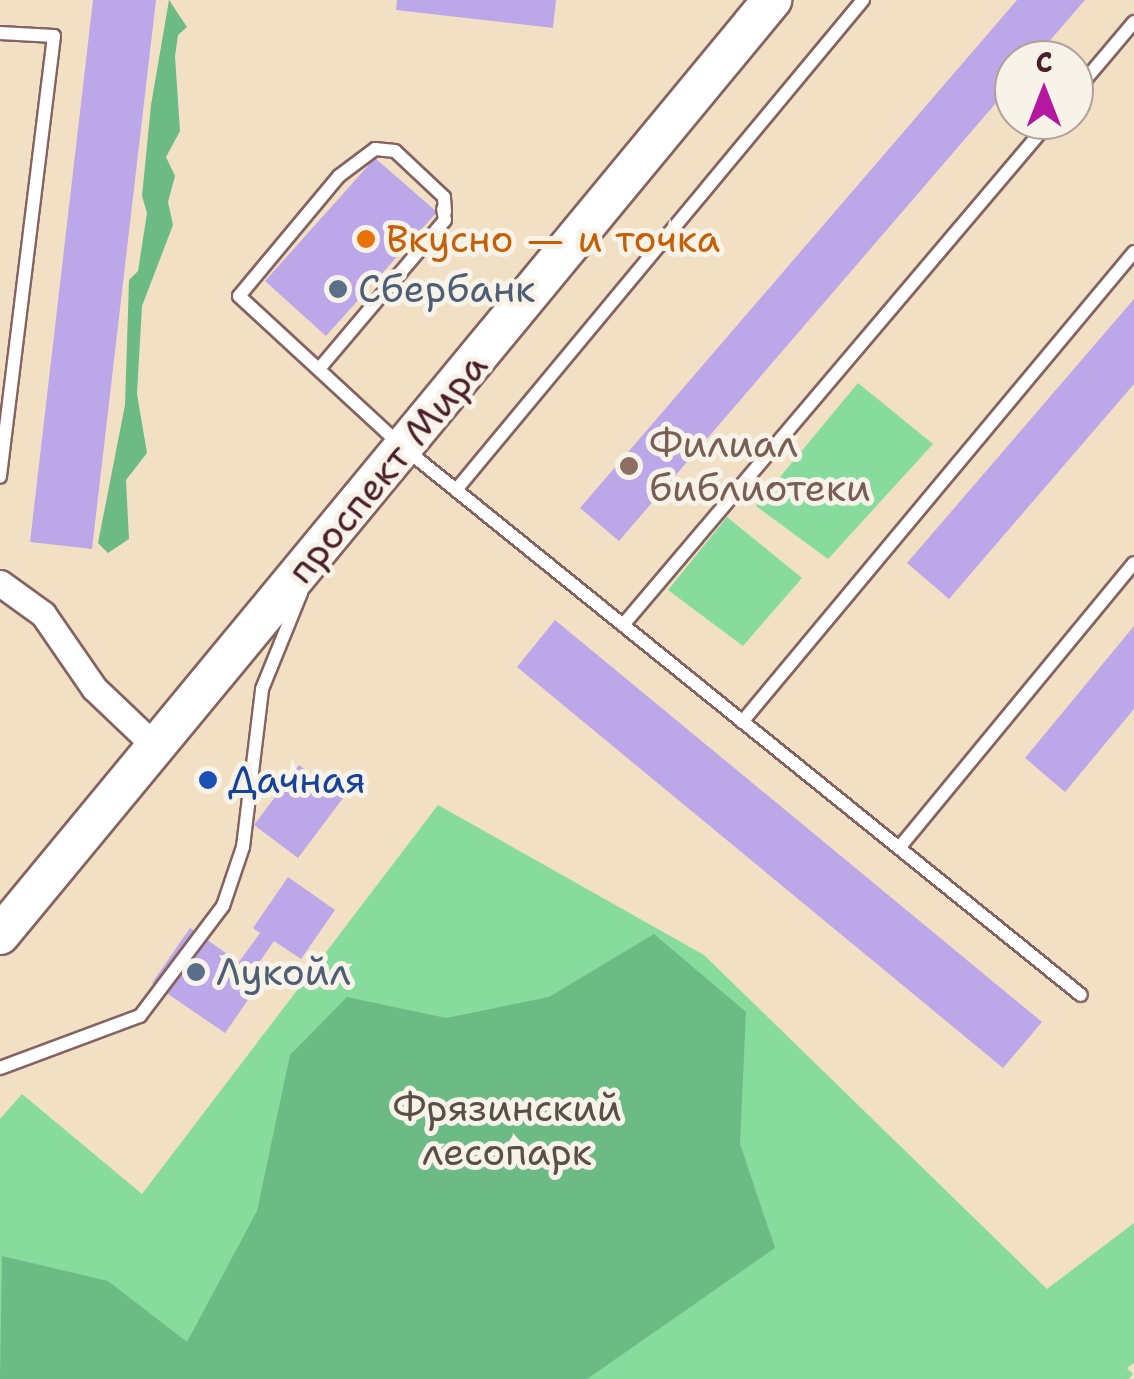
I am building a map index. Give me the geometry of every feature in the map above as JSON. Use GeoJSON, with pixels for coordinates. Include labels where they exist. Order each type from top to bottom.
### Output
{"type":"FeatureCollection","features":[{"type":"Feature","properties":{"kind":"main road","name":"проспект Мира"},"geometry":{"type":"LineString","coordinates":[[0,935],[772,0]]}},
{"type":"Feature","properties":{"kind":"street"},"geometry":{"type":"LineString","coordinates":[[0,583],[43,614],[94,688],[156,748]]}},
{"type":"Feature","properties":{"kind":"lane"},"geometry":{"type":"LineString","coordinates":[[456,490],[863,0]]}},
{"type":"Feature","properties":{"kind":"lane"},"geometry":{"type":"LineString","coordinates":[[1094,69],[1134,22]]}},
{"type":"Feature","properties":{"kind":"lane"},"geometry":{"type":"LineString","coordinates":[[0,34],[54,36],[4,418],[0,477]]}},
{"type":"Feature","properties":{"kind":"lane"},"geometry":{"type":"LineString","coordinates":[[623,625],[1034,140]]}},
{"type":"Feature","properties":{"kind":"lane"},"geometry":{"type":"LineString","coordinates":[[319,370],[446,220],[444,212],[384,152],[368,154],[339,176],[239,296],[319,370],[404,448],[1081,995]]}},
{"type":"Feature","properties":{"kind":"lane"},"geometry":{"type":"LineString","coordinates":[[742,722],[1134,252]]}},
{"type":"Feature","properties":{"kind":"lane"},"geometry":{"type":"LineString","coordinates":[[0,1068],[140,1016],[224,906],[243,847],[262,690],[316,554]]}},
{"type":"Feature","properties":{"kind":"lane"},"geometry":{"type":"LineString","coordinates":[[899,848],[1134,563]]}},
{"type":"Feature","properties":{"kind":"green space"},"geometry":{"type":"Polygon","coordinates":[[[169,0],[187,27],[178,35],[175,56],[180,131],[166,157],[175,176],[168,202],[173,225],[142,306],[137,394],[147,453],[126,480],[129,539],[108,553],[98,543],[125,405],[129,280],[138,271],[147,213],[142,196],[151,105],[169,0]]]}},
{"type":"Feature","properties":{"kind":"green space"},"geometry":{"type":"Polygon","coordinates":[[[858,383],[933,444],[828,559],[756,506],[858,383]]]}},
{"type":"Feature","properties":{"kind":"green space"},"geometry":{"type":"Polygon","coordinates":[[[727,517],[802,578],[743,646],[668,590],[727,517]]]}},
{"type":"Feature","properties":{"kind":"green space","name":"Фрязинский лесопарк"},"geometry":{"type":"Polygon","coordinates":[[[438,805],[704,955],[1047,1289],[1134,1223],[1134,1363],[1127,1368],[1133,1374],[1129,1379],[0,1379],[0,1119],[22,1094],[142,1194],[438,805]]]}},
{"type":"Feature","properties":{"kind":"green space"},"geometry":{"type":"Polygon","coordinates":[[[654,934],[746,1012],[740,1144],[775,1248],[587,1379],[0,1379],[2,1256],[108,1281],[187,1342],[257,1211],[290,1055],[347,997],[446,1018],[549,997],[654,934]]]}},
{"type":"Feature","properties":{"kind":"building"},"geometry":{"type":"Polygon","coordinates":[[[93,0],[156,0],[92,549],[30,542],[93,0]]]}},
{"type":"Feature","properties":{"kind":"building"},"geometry":{"type":"Polygon","coordinates":[[[397,0],[556,0],[553,28],[396,10],[397,0]]]}},
{"type":"Feature","properties":{"kind":"building"},"geometry":{"type":"Polygon","coordinates":[[[1017,0],[1085,0],[1050,40],[994,40],[994,105],[619,541],[580,508],[1017,0]]]}},
{"type":"Feature","properties":{"kind":"building"},"geometry":{"type":"Polygon","coordinates":[[[375,158],[437,212],[326,336],[265,281],[375,158]]]}},
{"type":"Feature","properties":{"kind":"building"},"geometry":{"type":"Polygon","coordinates":[[[1134,299],[1134,384],[949,599],[907,563],[1134,299]]]}},
{"type":"Feature","properties":{"kind":"building"},"geometry":{"type":"Polygon","coordinates":[[[555,620],[1042,1022],[1003,1068],[517,667],[555,620]]]}},
{"type":"Feature","properties":{"kind":"building"},"geometry":{"type":"Polygon","coordinates":[[[1134,626],[1134,709],[1065,792],[1025,758],[1134,626]]]}},
{"type":"Feature","properties":{"kind":"building"},"geometry":{"type":"Polygon","coordinates":[[[299,765],[343,798],[298,858],[254,825],[299,765]]]}},
{"type":"Feature","properties":{"kind":"building"},"geometry":{"type":"Polygon","coordinates":[[[288,877],[335,910],[301,959],[274,941],[252,973],[262,980],[225,1033],[152,983],[190,928],[239,962],[260,933],[253,928],[288,877]]]}},
{"type":"Feature","properties":{"kind":"place","name":"Вкусно — и точка"},"geometry":{"type":"Point","coordinates":[366,239]}},
{"type":"Feature","properties":{"kind":"place","name":"Сбербанк"},"geometry":{"type":"Point","coordinates":[338,289]}},
{"type":"Feature","properties":{"kind":"place","name":"Филиал библиотеки"},"geometry":{"type":"Point","coordinates":[629,466]}},
{"type":"Feature","properties":{"kind":"place","name":"Дачная"},"geometry":{"type":"Point","coordinates":[208,780]}},
{"type":"Feature","properties":{"kind":"place","name":"Лукойл"},"geometry":{"type":"Point","coordinates":[196,972]}}]}
